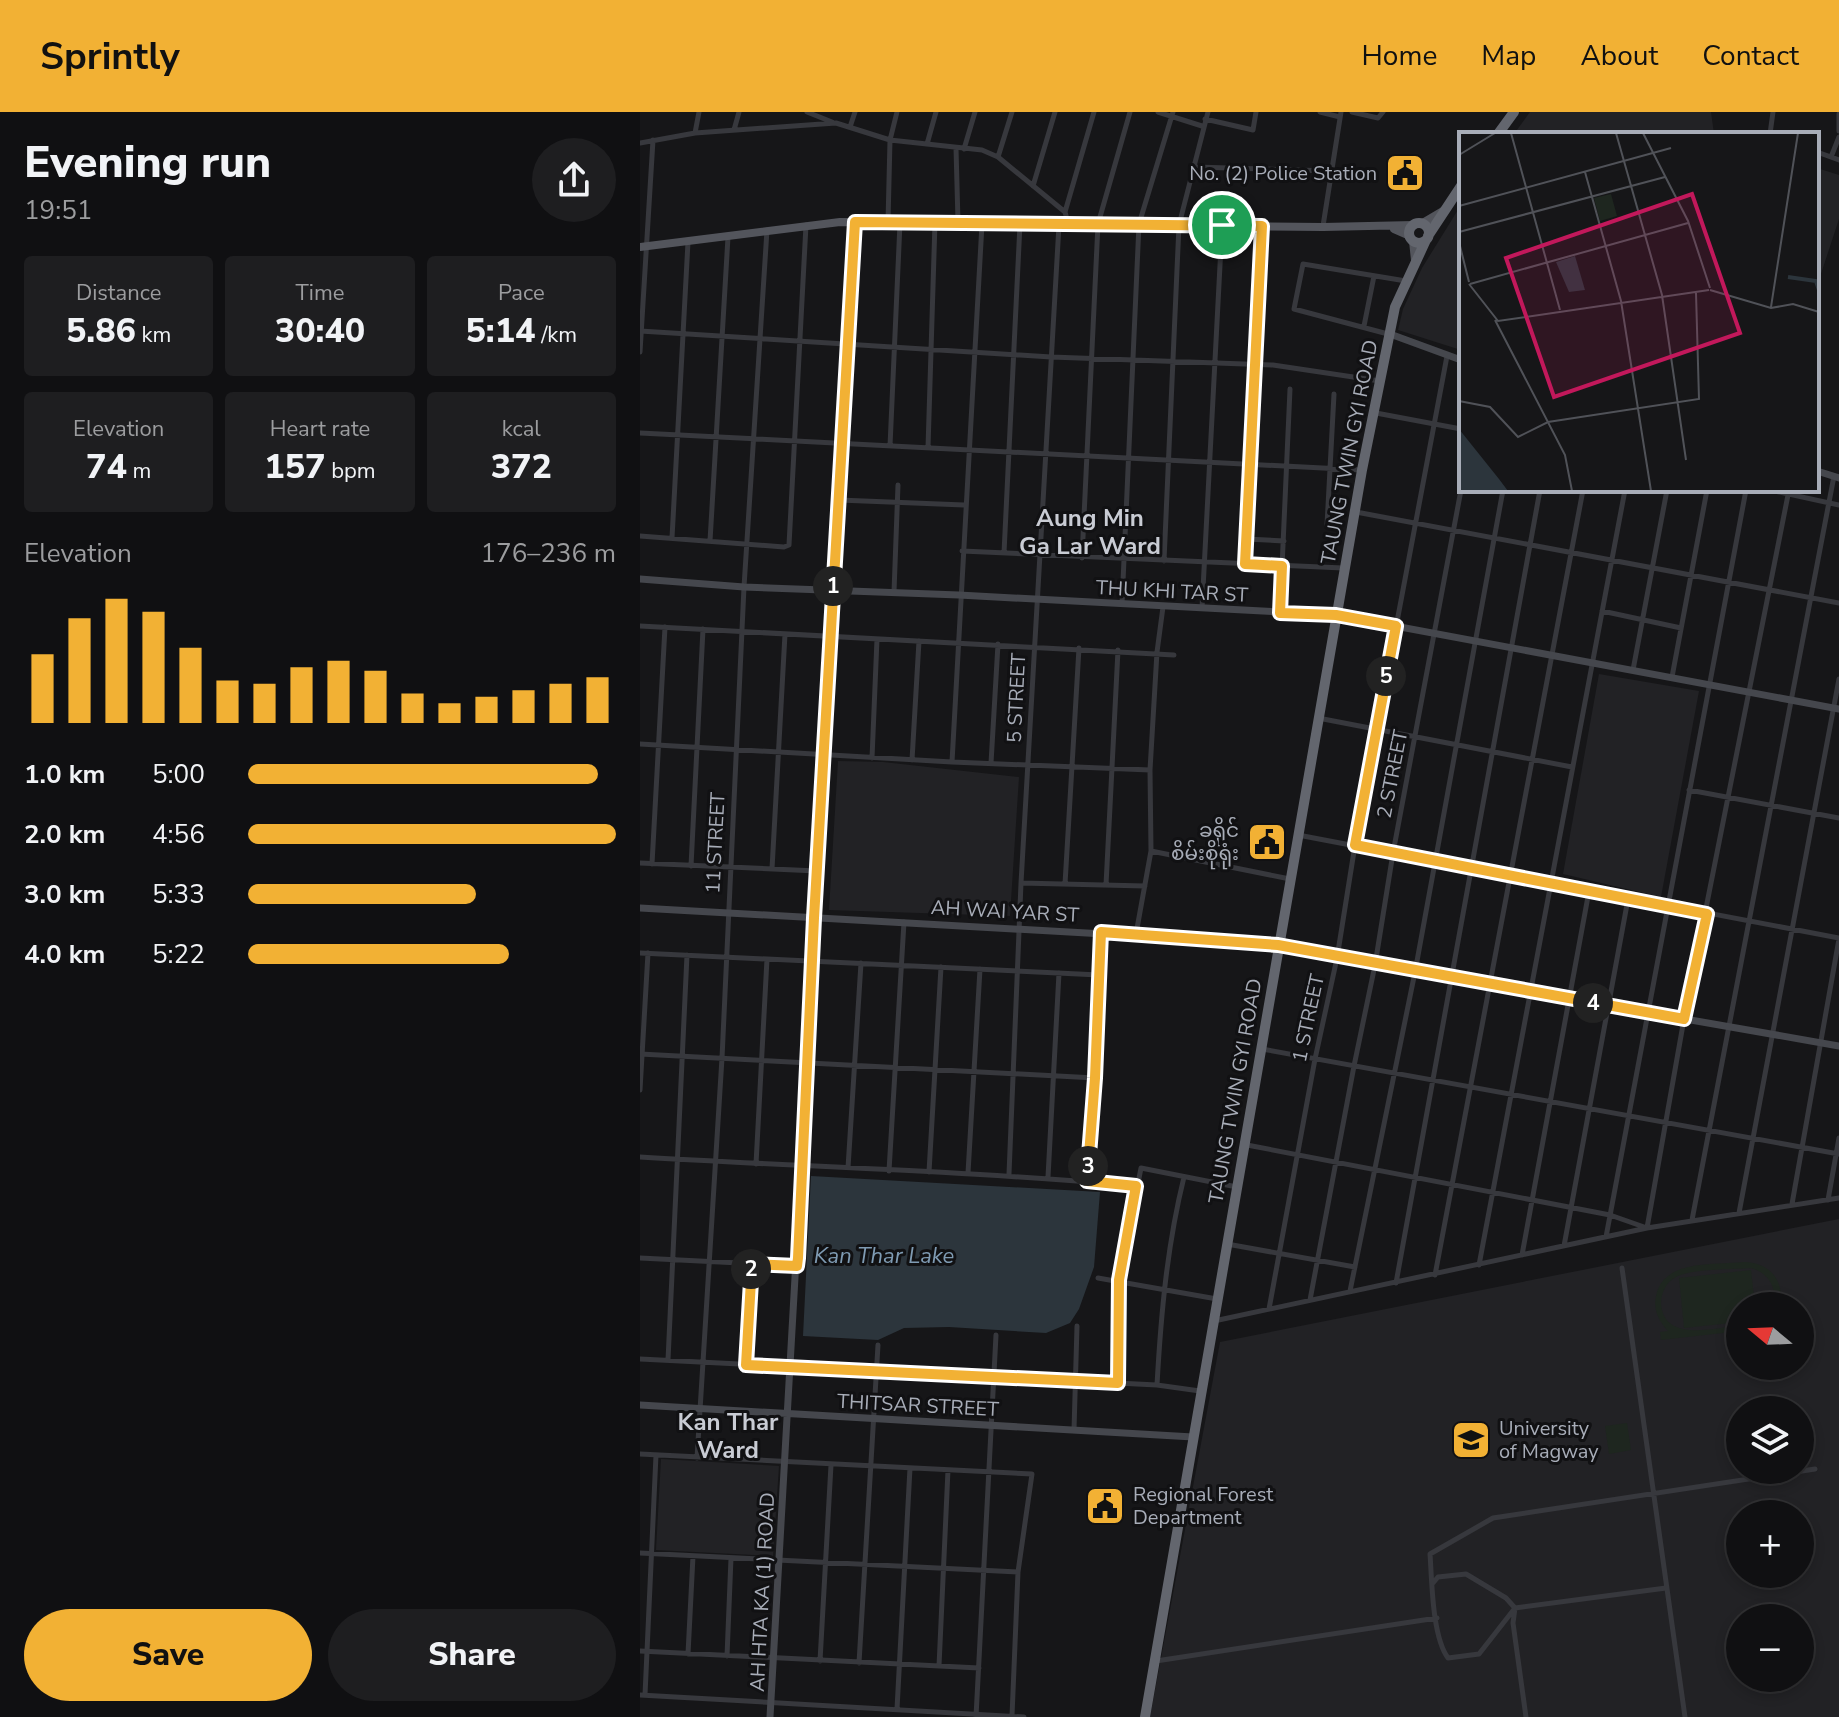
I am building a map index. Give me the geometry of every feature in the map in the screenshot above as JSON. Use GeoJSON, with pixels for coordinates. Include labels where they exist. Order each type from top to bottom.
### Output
{"type":"FeatureCollection","features":[{"type":"Feature","properties":{"kind":"highway"},"geometry":{"type":"LineString","coordinates":[[1499,132],[1514,112]]}},
{"type":"Feature","properties":{"kind":"highway","name":"TAUNG TWIN GYI ROAD"},"geometry":{"type":"LineString","coordinates":[[1145,1717],[1344,568],[1395,307],[1415,260],[1459,189]]}},
{"type":"Feature","properties":{"kind":"highway"},"geometry":{"type":"LineString","coordinates":[[1418,224],[1426,226],[1427,238],[1422,243],[1412,239],[1409,232],[1418,224]]}},
{"type":"Feature","properties":{"kind":"main road"},"geometry":{"type":"LineString","coordinates":[[644,247],[806,225],[855,222],[1389,227],[1418,224],[1444,210]]}},
{"type":"Feature","properties":{"kind":"main road"},"geometry":{"type":"LineString","coordinates":[[1389,227],[1412,239],[1415,260]]}},
{"type":"Feature","properties":{"kind":"street"},"geometry":{"type":"LineString","coordinates":[[695,133],[699,112]]}},
{"type":"Feature","properties":{"kind":"street"},"geometry":{"type":"LineString","coordinates":[[734,130],[739,112]]}},
{"type":"Feature","properties":{"kind":"street"},"geometry":{"type":"LineString","coordinates":[[850,127],[855,112]]}},
{"type":"Feature","properties":{"kind":"street"},"geometry":{"type":"LineString","coordinates":[[888,222],[890,140],[897,112]]}},
{"type":"Feature","properties":{"kind":"street"},"geometry":{"type":"LineString","coordinates":[[927,144],[936,112]]}},
{"type":"Feature","properties":{"kind":"street"},"geometry":{"type":"LineString","coordinates":[[964,149],[975,112]]}},
{"type":"Feature","properties":{"kind":"street"},"geometry":{"type":"LineString","coordinates":[[998,157],[1012,112]]}},
{"type":"Feature","properties":{"kind":"street"},"geometry":{"type":"LineString","coordinates":[[1033,186],[1055,112]]}},
{"type":"Feature","properties":{"kind":"street"},"geometry":{"type":"LineString","coordinates":[[812,113],[890,140],[982,150],[998,157],[1065,212],[1094,112]]}},
{"type":"Feature","properties":{"kind":"street"},"geometry":{"type":"LineString","coordinates":[[1082,558],[1098,224],[1130,112]]}},
{"type":"Feature","properties":{"kind":"street"},"geometry":{"type":"LineString","coordinates":[[1158,112],[1253,130],[1256,112]]}},
{"type":"Feature","properties":{"kind":"street"},"geometry":{"type":"LineString","coordinates":[[1320,112],[1340,114],[1323,227]]}},
{"type":"Feature","properties":{"kind":"street"},"geometry":{"type":"LineString","coordinates":[[1352,112],[1378,118],[1383,112]]}},
{"type":"Feature","properties":{"kind":"street"},"geometry":{"type":"LineString","coordinates":[[1770,132],[1773,112]]}},
{"type":"Feature","properties":{"kind":"street"},"geometry":{"type":"LineString","coordinates":[[1122,604],[1139,224],[1172,114]]}},
{"type":"Feature","properties":{"kind":"street"},"geometry":{"type":"LineString","coordinates":[[1831,157],[1839,134],[1839,114]]}},
{"type":"Feature","properties":{"kind":"street"},"geometry":{"type":"LineString","coordinates":[[1164,561],[1179,225],[1205,119]]}},
{"type":"Feature","properties":{"kind":"street"},"geometry":{"type":"LineString","coordinates":[[640,143],[695,133],[836,123]]}},
{"type":"Feature","properties":{"kind":"street"},"geometry":{"type":"LineString","coordinates":[[640,352],[644,247],[653,140]]}},
{"type":"Feature","properties":{"kind":"street"},"geometry":{"type":"LineString","coordinates":[[956,148],[958,222]]}},
{"type":"Feature","properties":{"kind":"street"},"geometry":{"type":"LineString","coordinates":[[1819,153],[1839,160]]}},
{"type":"Feature","properties":{"kind":"street"},"geometry":{"type":"LineString","coordinates":[[1195,167],[1332,171]]}},
{"type":"Feature","properties":{"kind":"street","name":"5 STREET"},"geometry":{"type":"LineString","coordinates":[[1009,1174],[1021,883],[1051,357],[1065,212]]}},
{"type":"Feature","properties":{"kind":"street","name":"AH HTA KA (1) ROAD"},"geometry":{"type":"LineString","coordinates":[[770,1717],[855,222]]}},
{"type":"Feature","properties":{"kind":"street"},"geometry":{"type":"LineString","coordinates":[[890,446],[900,222]]}},
{"type":"Feature","properties":{"kind":"street"},"geometry":{"type":"LineString","coordinates":[[928,448],[935,222]]}},
{"type":"Feature","properties":{"kind":"street"},"geometry":{"type":"LineString","coordinates":[[952,762],[982,223]]}},
{"type":"Feature","properties":{"kind":"street"},"geometry":{"type":"LineString","coordinates":[[1004,553],[1020,223]]}},
{"type":"Feature","properties":{"kind":"street"},"geometry":{"type":"LineString","coordinates":[[640,536],[789,545],[806,225]]}},
{"type":"Feature","properties":{"kind":"street"},"geometry":{"type":"LineString","coordinates":[[1202,609],[1222,225]]}},
{"type":"Feature","properties":{"kind":"street"},"geometry":{"type":"LineString","coordinates":[[1245,564],[1262,226]]}},
{"type":"Feature","properties":{"kind":"street","name":"11 STREET"},"geometry":{"type":"LineString","coordinates":[[697,1458],[722,1058],[744,587],[767,230]]}},
{"type":"Feature","properties":{"kind":"street"},"geometry":{"type":"LineString","coordinates":[[710,541],[728,236]]}},
{"type":"Feature","properties":{"kind":"street"},"geometry":{"type":"LineString","coordinates":[[672,538],[688,241]]}},
{"type":"Feature","properties":{"kind":"street"},"geometry":{"type":"LineString","coordinates":[[1406,281],[1303,264],[1294,309],[1364,326],[1459,359]]}},
{"type":"Feature","properties":{"kind":"street"},"geometry":{"type":"LineString","coordinates":[[1364,326],[1374,276]]}},
{"type":"Feature","properties":{"kind":"street"},"geometry":{"type":"LineString","coordinates":[[641,331],[1013,355],[1254,365],[1380,381]]}},
{"type":"Feature","properties":{"kind":"street","name":"1 STREET"},"geometry":{"type":"LineString","coordinates":[[1269,1309],[1447,356]]}},
{"type":"Feature","properties":{"kind":"street"},"geometry":{"type":"LineString","coordinates":[[1280,613],[1290,389]]}},
{"type":"Feature","properties":{"kind":"street"},"geometry":{"type":"LineString","coordinates":[[1327,525],[1334,394]]}},
{"type":"Feature","properties":{"kind":"street"},"geometry":{"type":"LineString","coordinates":[[1374,412],[1459,429]]}},
{"type":"Feature","properties":{"kind":"street"},"geometry":{"type":"LineString","coordinates":[[640,433],[1362,470]]}},
{"type":"Feature","properties":{"kind":"street"},"geometry":{"type":"LineString","coordinates":[[1692,1220],[1790,699],[1828,503],[1836,477]]}},
{"type":"Feature","properties":{"kind":"street"},"geometry":{"type":"LineString","coordinates":[[894,592],[898,485]]}},
{"type":"Feature","properties":{"kind":"street","name":"2 STREET"},"geometry":{"type":"LineString","coordinates":[[1310,1300],[1375,965],[1461,492]]}},
{"type":"Feature","properties":{"kind":"street"},"geometry":{"type":"LineString","coordinates":[[1350,1291],[1415,972],[1503,492]]}},
{"type":"Feature","properties":{"kind":"street"},"geometry":{"type":"LineString","coordinates":[[1396,1283],[1540,492]]}},
{"type":"Feature","properties":{"kind":"street"},"geometry":{"type":"LineString","coordinates":[[1435,1275],[1583,492]]}},
{"type":"Feature","properties":{"kind":"street"},"geometry":{"type":"LineString","coordinates":[[1479,1265],[1625,492]]}},
{"type":"Feature","properties":{"kind":"street"},"geometry":{"type":"LineString","coordinates":[[1633,670],[1667,492]]}},
{"type":"Feature","properties":{"kind":"street"},"geometry":{"type":"LineString","coordinates":[[1672,677],[1707,492]]}},
{"type":"Feature","properties":{"kind":"street"},"geometry":{"type":"LineString","coordinates":[[1606,1237],[1746,492]]}},
{"type":"Feature","properties":{"kind":"street"},"geometry":{"type":"LineString","coordinates":[[1777,492],[1839,505]]}},
{"type":"Feature","properties":{"kind":"street"},"geometry":{"type":"LineString","coordinates":[[1647,1228],[1684,1019],[1788,495]]}},
{"type":"Feature","properties":{"kind":"street"},"geometry":{"type":"LineString","coordinates":[[838,500],[964,505]]}},
{"type":"Feature","properties":{"kind":"street"},"geometry":{"type":"LineString","coordinates":[[1355,512],[1839,603]]}},
{"type":"Feature","properties":{"kind":"street"},"geometry":{"type":"LineString","coordinates":[[1246,539],[1284,541]]}},
{"type":"Feature","properties":{"kind":"street"},"geometry":{"type":"LineString","coordinates":[[962,551],[1344,568]]}},
{"type":"Feature","properties":{"kind":"street","name":"THU KHI TAR ST"},"geometry":{"type":"LineString","coordinates":[[640,579],[744,587],[1336,615],[1836,709]]}},
{"type":"Feature","properties":{"kind":"street"},"geometry":{"type":"LineString","coordinates":[[1136,934],[1151,851],[1150,770],[1157,652],[1163,607]]}},
{"type":"Feature","properties":{"kind":"street"},"geometry":{"type":"LineString","coordinates":[[1602,611],[1681,628]]}},
{"type":"Feature","properties":{"kind":"street"},"geometry":{"type":"LineString","coordinates":[[640,626],[1174,655]]}},
{"type":"Feature","properties":{"kind":"street"},"geometry":{"type":"LineString","coordinates":[[652,864],[665,627]]}},
{"type":"Feature","properties":{"kind":"street"},"geometry":{"type":"LineString","coordinates":[[691,866],[703,629]]}},
{"type":"Feature","properties":{"kind":"street"},"geometry":{"type":"LineString","coordinates":[[772,869],[785,634]]}},
{"type":"Feature","properties":{"kind":"street"},"geometry":{"type":"LineString","coordinates":[[872,758],[877,639]]}},
{"type":"Feature","properties":{"kind":"street"},"geometry":{"type":"LineString","coordinates":[[912,760],[919,641]]}},
{"type":"Feature","properties":{"kind":"street"},"geometry":{"type":"LineString","coordinates":[[991,763],[998,644]]}},
{"type":"Feature","properties":{"kind":"street"},"geometry":{"type":"LineString","coordinates":[[1065,884],[1079,648]]}},
{"type":"Feature","properties":{"kind":"street"},"geometry":{"type":"LineString","coordinates":[[1106,885],[1118,650]]}},
{"type":"Feature","properties":{"kind":"street"},"geometry":{"type":"LineString","coordinates":[[1739,1213],[1836,709],[1839,679]]}},
{"type":"Feature","properties":{"kind":"street"},"geometry":{"type":"LineString","coordinates":[[1318,718],[1572,767]]}},
{"type":"Feature","properties":{"kind":"street"},"geometry":{"type":"LineString","coordinates":[[640,744],[1150,770]]}},
{"type":"Feature","properties":{"kind":"street"},"geometry":{"type":"LineString","coordinates":[[1689,790],[1839,818]]}},
{"type":"Feature","properties":{"kind":"street"},"geometry":{"type":"LineString","coordinates":[[1298,835],[1839,939],[1792,1204]]}},
{"type":"Feature","properties":{"kind":"street"},"geometry":{"type":"LineString","coordinates":[[1151,851],[1290,879]]}},
{"type":"Feature","properties":{"kind":"street"},"geometry":{"type":"LineString","coordinates":[[640,863],[817,871]]}},
{"type":"Feature","properties":{"kind":"street"},"geometry":{"type":"LineString","coordinates":[[1021,883],[1145,886]]}},
{"type":"Feature","properties":{"kind":"street"},"geometry":{"type":"LineString","coordinates":[[1522,1255],[1589,891]]}},
{"type":"Feature","properties":{"kind":"street"},"geometry":{"type":"LineString","coordinates":[[1564,1246],[1628,899]]}},
{"type":"Feature","properties":{"kind":"street","name":"AH WAI YAR ST"},"geometry":{"type":"LineString","coordinates":[[640,908],[1136,934],[1278,945],[1375,965],[1839,1046]]}},
{"type":"Feature","properties":{"kind":"street"},"geometry":{"type":"LineString","coordinates":[[889,1171],[904,922]]}},
{"type":"Feature","properties":{"kind":"street"},"geometry":{"type":"LineString","coordinates":[[1087,1181],[1101,932]]}},
{"type":"Feature","properties":{"kind":"street"},"geometry":{"type":"LineString","coordinates":[[640,953],[1099,975]]}},
{"type":"Feature","properties":{"kind":"street"},"geometry":{"type":"LineString","coordinates":[[640,1090],[648,953]]}},
{"type":"Feature","properties":{"kind":"street"},"geometry":{"type":"LineString","coordinates":[[668,1360],[687,955]]}},
{"type":"Feature","properties":{"kind":"street"},"geometry":{"type":"LineString","coordinates":[[756,1164],[767,959]]}},
{"type":"Feature","properties":{"kind":"street"},"geometry":{"type":"LineString","coordinates":[[848,1168],[861,963]]}},
{"type":"Feature","properties":{"kind":"street"},"geometry":{"type":"LineString","coordinates":[[929,1172],[941,967]]}},
{"type":"Feature","properties":{"kind":"street"},"geometry":{"type":"LineString","coordinates":[[968,1173],[980,969]]}},
{"type":"Feature","properties":{"kind":"street"},"geometry":{"type":"LineString","coordinates":[[1048,1177],[1059,973]]}},
{"type":"Feature","properties":{"kind":"street"},"geometry":{"type":"LineString","coordinates":[[1262,1049],[1838,1154]]}},
{"type":"Feature","properties":{"kind":"street"},"geometry":{"type":"LineString","coordinates":[[641,1054],[1095,1078]]}},
{"type":"Feature","properties":{"kind":"street"},"geometry":{"type":"LineString","coordinates":[[1828,1200],[1839,1138]]}},
{"type":"Feature","properties":{"kind":"street"},"geometry":{"type":"LineString","coordinates":[[1246,1145],[1610,1215],[1647,1228]]}},
{"type":"Feature","properties":{"kind":"street"},"geometry":{"type":"LineString","coordinates":[[640,1157],[889,1171],[1009,1174],[1136,1186]]}},
{"type":"Feature","properties":{"kind":"street"},"geometry":{"type":"LineString","coordinates":[[1118,1383],[1119,1280],[1141,1168],[1237,1187]]}},
{"type":"Feature","properties":{"kind":"street"},"geometry":{"type":"LineString","coordinates":[[1157,1385],[1163,1289],[1184,1177]]}},
{"type":"Feature","properties":{"kind":"street"},"geometry":{"type":"LineString","coordinates":[[1213,1321],[1647,1228],[1839,1198]]}},
{"type":"Feature","properties":{"kind":"street"},"geometry":{"type":"LineString","coordinates":[[1227,1244],[1355,1267]]}},
{"type":"Feature","properties":{"kind":"street"},"geometry":{"type":"LineString","coordinates":[[640,1258],[797,1266]]}},
{"type":"Feature","properties":{"kind":"street"},"geometry":{"type":"LineString","coordinates":[[746,1365],[752,1264]]}},
{"type":"Feature","properties":{"kind":"street"},"geometry":{"type":"LineString","coordinates":[[1622,1268],[1685,1717]]}},
{"type":"Feature","properties":{"kind":"street"},"geometry":{"type":"LineString","coordinates":[[1098,1278],[1217,1299]]}},
{"type":"Feature","properties":{"kind":"street"},"geometry":{"type":"LineString","coordinates":[[1074,1430],[1077,1326]]}},
{"type":"Feature","properties":{"kind":"street"},"geometry":{"type":"LineString","coordinates":[[976,1716],[996,1335]]}},
{"type":"Feature","properties":{"kind":"street"},"geometry":{"type":"LineString","coordinates":[[859,1663],[878,1345]]}},
{"type":"Feature","properties":{"kind":"street"},"geometry":{"type":"LineString","coordinates":[[640,1359],[1157,1385],[1201,1391]]}},
{"type":"Feature","properties":{"kind":"street","name":"THITSAR STREET"},"geometry":{"type":"LineString","coordinates":[[640,1405],[1193,1437]]}},
{"type":"Feature","properties":{"kind":"street"},"geometry":{"type":"LineString","coordinates":[[640,1454],[1031,1473],[1018,1572],[1012,1716]]}},
{"type":"Feature","properties":{"kind":"street"},"geometry":{"type":"LineString","coordinates":[[656,1455],[642,1695],[1024,1717]]}},
{"type":"Feature","properties":{"kind":"street"},"geometry":{"type":"LineString","coordinates":[[820,1661],[831,1465]]}},
{"type":"Feature","properties":{"kind":"street"},"geometry":{"type":"LineString","coordinates":[[897,1709],[910,1468]]}},
{"type":"Feature","properties":{"kind":"street"},"geometry":{"type":"LineString","coordinates":[[1667,1588],[1515,1608],[1479,1654],[1448,1658],[1443,1650],[1437,1618],[1430,1554],[1493,1518],[1815,1469]]}},
{"type":"Feature","properties":{"kind":"street"},"geometry":{"type":"LineString","coordinates":[[939,1666],[948,1470]]}},
{"type":"Feature","properties":{"kind":"street"},"geometry":{"type":"LineString","coordinates":[[640,1553],[1018,1572]]}},
{"type":"Feature","properties":{"kind":"street"},"geometry":{"type":"LineString","coordinates":[[688,1654],[693,1556]]}},
{"type":"Feature","properties":{"kind":"street"},"geometry":{"type":"LineString","coordinates":[[727,1656],[731,1558]]}},
{"type":"Feature","properties":{"kind":"street"},"geometry":{"type":"LineString","coordinates":[[1433,1583],[1438,1577],[1466,1574],[1506,1598],[1515,1608],[1513,1623],[1526,1717]]}},
{"type":"Feature","properties":{"kind":"street"},"geometry":{"type":"LineString","coordinates":[[1155,1661],[1437,1618]]}},
{"type":"Feature","properties":{"kind":"street"},"geometry":{"type":"LineString","coordinates":[[643,1652],[979,1668]]}},
{"type":"Feature","properties":{"kind":"shaded area"},"geometry":{"type":"Polygon","coordinates":[[[1530,112],[1711,112],[1714,132],[1515,132],[1530,112]]]}},
{"type":"Feature","properties":{"kind":"shaded area"},"geometry":{"type":"Polygon","coordinates":[[[1819,169],[1839,175],[1839,219],[1819,280],[1819,169]]]}},
{"type":"Feature","properties":{"kind":"shaded area"},"geometry":{"type":"Polygon","coordinates":[[[1459,208],[1459,349],[1398,330],[1403,309],[1422,268],[1459,208]]]}},
{"type":"Feature","properties":{"kind":"shaded area"},"geometry":{"type":"Polygon","coordinates":[[[1599,674],[1699,691],[1661,897],[1563,874],[1599,674]]]}},
{"type":"Feature","properties":{"kind":"shaded area"},"geometry":{"type":"Polygon","coordinates":[[[838,761],[883,762],[1019,777],[1010,916],[829,910],[838,761]]]}},
{"type":"Feature","properties":{"kind":"shaded area","name":"University of Magway"},"geometry":{"type":"Polygon","coordinates":[[[1839,1219],[1839,1717],[1150,1717],[1220,1342],[1839,1219]]]}},
{"type":"Feature","properties":{"kind":"shaded area"},"geometry":{"type":"Polygon","coordinates":[[[1745,1262],[1762,1266],[1774,1275],[1780,1292],[1774,1292],[1767,1277],[1751,1268],[1683,1274],[1665,1288],[1661,1303],[1664,1316],[1680,1328],[1705,1330],[1726,1327],[1726,1333],[1661,1340],[1660,1332],[1668,1331],[1655,1306],[1661,1284],[1679,1270],[1706,1264],[1745,1262]]]}},
{"type":"Feature","properties":{"kind":"shaded area"},"geometry":{"type":"Polygon","coordinates":[[[1751,1270],[1753,1292],[1726,1292],[1726,1324],[1684,1328],[1679,1278],[1751,1270]]]}},
{"type":"Feature","properties":{"kind":"shaded area"},"geometry":{"type":"Polygon","coordinates":[[[1627,1423],[1631,1450],[1609,1454],[1605,1426],[1627,1423]]]}},
{"type":"Feature","properties":{"kind":"shaded area"},"geometry":{"type":"Polygon","coordinates":[[[661,1459],[779,1466],[773,1556],[656,1550],[661,1459]]]}},
{"type":"Feature","properties":{"kind":"water","name":"Kan Thar Lake"},"geometry":{"type":"Polygon","coordinates":[[[811,1176],[1100,1192],[1094,1267],[1079,1309],[1070,1323],[1046,1333],[949,1327],[904,1328],[878,1340],[803,1336],[811,1176]]]}},
{"type":"Feature","properties":{"kind":"place","name":"No. (2) Police Station"},"geometry":{"type":"Point","coordinates":[1405,173]}},
{"type":"Feature","properties":{"kind":"place","name":"ခရိုင် စိမ်းစိုရုံး"},"geometry":{"type":"Point","coordinates":[1267,842]}},
{"type":"Feature","properties":{"kind":"place","name":"University of Magway"},"geometry":{"type":"Point","coordinates":[1471,1440]}},
{"type":"Feature","properties":{"kind":"place","name":"Regional Forest Department"},"geometry":{"type":"Point","coordinates":[1105,1506]}},
{"type":"Feature","properties":{"kind":"district","name":"Aung Min Ga Lar Ward"},"geometry":{"type":"Point","coordinates":[1090,532]}},
{"type":"Feature","properties":{"kind":"district","name":"Kan Thar Ward"},"geometry":{"type":"Point","coordinates":[728,1436]}},
{"type":"Feature","properties":{"kind":"route"},"geometry":{"type":"LineString","coordinates":[[855,222],[1222,225],[1262,226],[1245,564],[1282,566],[1280,613],[1336,615],[1396,626],[1355,845],[1707,914],[1684,1019],[1278,945],[1101,932],[1087,1181],[1136,1186],[1119,1280],[1118,1383],[746,1365],[752,1264],[797,1266],[798,1258],[814,918],[855,222]]}}]}
